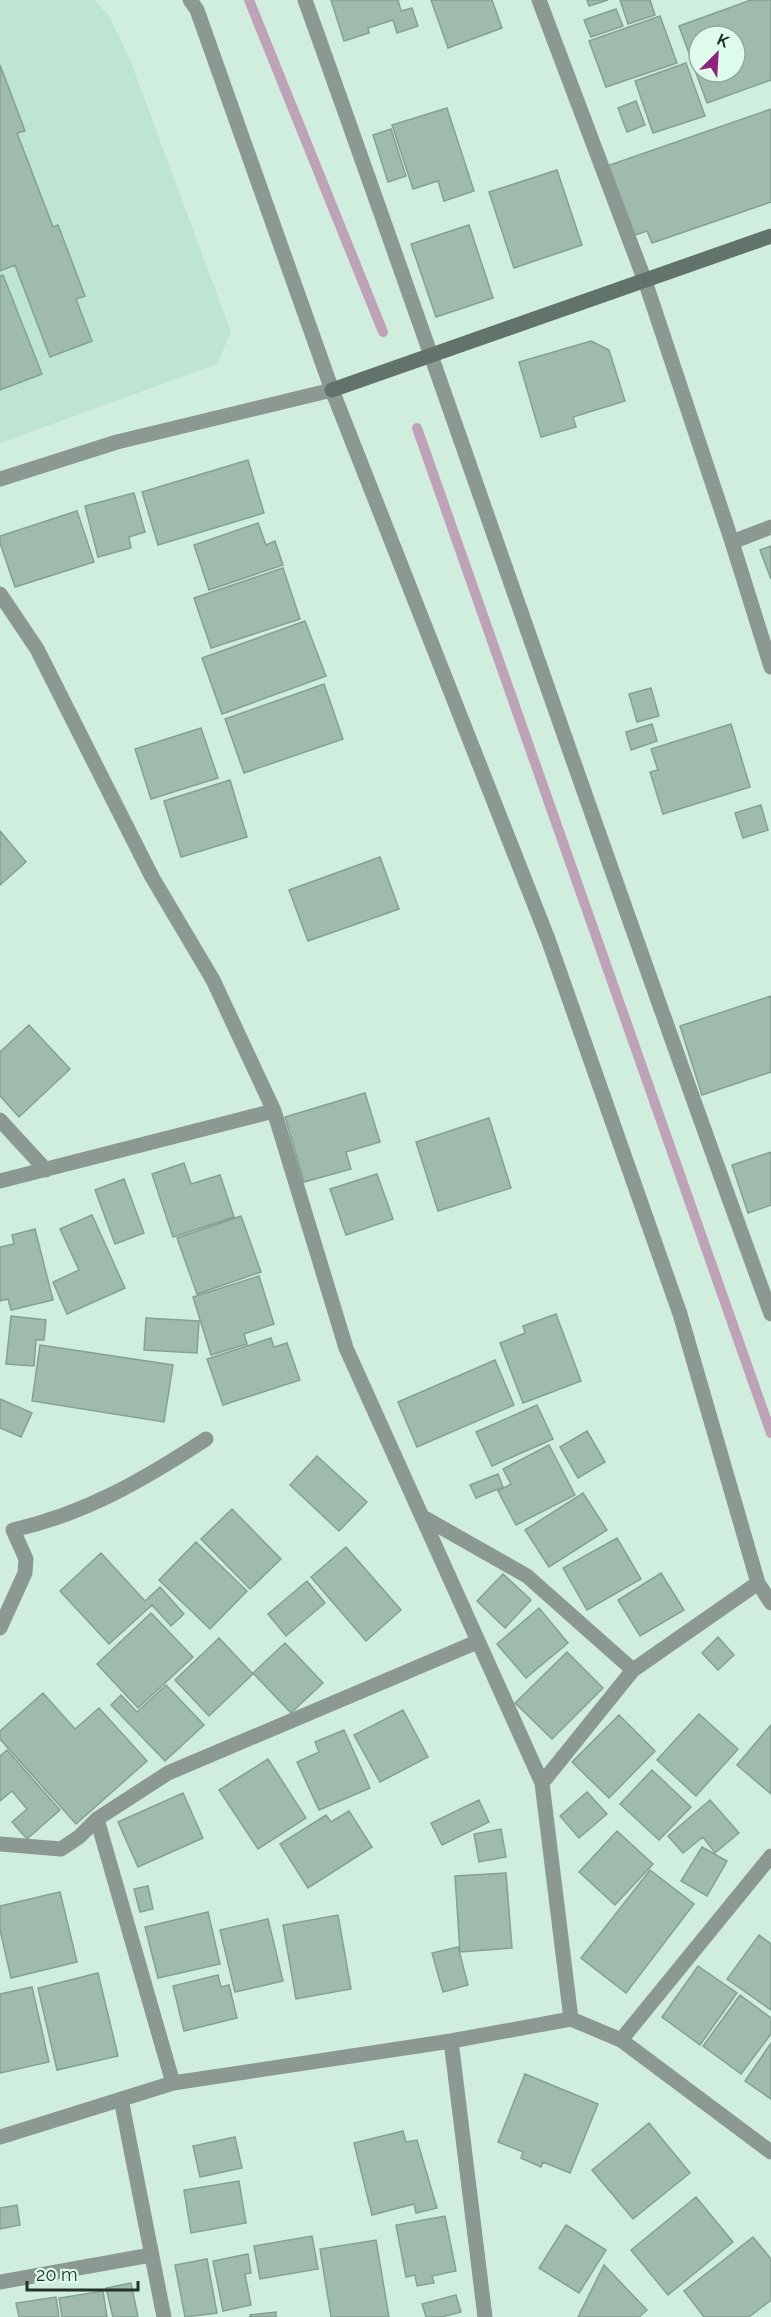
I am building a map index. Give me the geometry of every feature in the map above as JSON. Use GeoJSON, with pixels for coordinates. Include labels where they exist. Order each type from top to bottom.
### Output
{"type":"FeatureCollection","features":[{"type":"Feature","properties":{"kind":"street"},"geometry":{"type":"LineString","coordinates":[[190,0],[197,10],[332,390],[555,959],[680,1314],[758,1583],[771,1603]]}},
{"type":"Feature","properties":{"kind":"street"},"geometry":{"type":"LineString","coordinates":[[305,0],[433,356],[684,1075],[771,1314]]}},
{"type":"Feature","properties":{"kind":"street"},"geometry":{"type":"LineString","coordinates":[[539,0],[645,282],[732,542],[771,667]]}},
{"type":"Feature","properties":{"kind":"street"},"geometry":{"type":"LineString","coordinates":[[0,479],[117,442],[332,390],[771,236]]}},
{"type":"Feature","properties":{"kind":"street"},"geometry":{"type":"LineString","coordinates":[[732,542],[771,527]]}},
{"type":"Feature","properties":{"kind":"street"},"geometry":{"type":"LineString","coordinates":[[0,594],[37,649],[152,877],[213,980],[274,1111],[346,1348],[542,1783],[571,2019]]}},
{"type":"Feature","properties":{"kind":"street"},"geometry":{"type":"LineString","coordinates":[[0,1181],[274,1111]]}},
{"type":"Feature","properties":{"kind":"street"},"geometry":{"type":"LineString","coordinates":[[0,1120],[46,1170]]}},
{"type":"Feature","properties":{"kind":"street"},"geometry":{"type":"LineString","coordinates":[[0,1628],[25,1573],[26,1559],[6,1527],[47,1523],[85,1508],[149,1476],[206,1439]]}},
{"type":"Feature","properties":{"kind":"street"},"geometry":{"type":"LineString","coordinates":[[423,1516],[527,1576],[633,1670]]}},
{"type":"Feature","properties":{"kind":"street"},"geometry":{"type":"LineString","coordinates":[[542,1783],[633,1670],[758,1583]]}},
{"type":"Feature","properties":{"kind":"street"},"geometry":{"type":"LineString","coordinates":[[0,1844],[61,1849],[80,1838],[97,1820],[168,1773],[477,1642]]}},
{"type":"Feature","properties":{"kind":"street"},"geometry":{"type":"LineString","coordinates":[[97,1820],[173,2083]]}},
{"type":"Feature","properties":{"kind":"street"},"geometry":{"type":"LineString","coordinates":[[621,2040],[771,1856]]}},
{"type":"Feature","properties":{"kind":"street"},"geometry":{"type":"LineString","coordinates":[[0,2137],[173,2083],[451,2041],[571,2019],[621,2040],[771,2152]]}},
{"type":"Feature","properties":{"kind":"street"},"geometry":{"type":"LineString","coordinates":[[451,2041],[485,2317]]}},
{"type":"Feature","properties":{"kind":"street"},"geometry":{"type":"LineString","coordinates":[[121,2099],[164,2317]]}},
{"type":"Feature","properties":{"kind":"street"},"geometry":{"type":"LineString","coordinates":[[0,2282],[151,2255]]}},
{"type":"Feature","properties":{"kind":"shaded area"},"geometry":{"type":"Polygon","coordinates":[[[0,0],[94,0],[109,16],[129,57],[231,332],[217,364],[0,443],[0,0]]]}},
{"type":"Feature","properties":{"kind":"building"},"geometry":{"type":"Polygon","coordinates":[[[331,0],[398,0],[401,11],[412,8],[418,26],[397,33],[393,20],[368,28],[369,33],[344,41],[331,0]]]}},
{"type":"Feature","properties":{"kind":"building"},"geometry":{"type":"Polygon","coordinates":[[[431,0],[492,0],[502,28],[448,48],[431,0]]]}},
{"type":"Feature","properties":{"kind":"building"},"geometry":{"type":"Polygon","coordinates":[[[587,0],[608,0],[589,6],[587,0]]]}},
{"type":"Feature","properties":{"kind":"building"},"geometry":{"type":"Polygon","coordinates":[[[620,0],[650,0],[655,15],[628,24],[620,0]]]}},
{"type":"Feature","properties":{"kind":"building"},"geometry":{"type":"Polygon","coordinates":[[[751,0],[771,0],[771,80],[707,103],[700,84],[747,84],[747,24],[687,24],[687,48],[679,26],[751,0]]]}},
{"type":"Feature","properties":{"kind":"building"},"geometry":{"type":"Polygon","coordinates":[[[616,9],[623,26],[591,37],[584,20],[616,9]]]}},
{"type":"Feature","properties":{"kind":"building"},"geometry":{"type":"Polygon","coordinates":[[[660,16],[677,63],[606,87],[589,41],[660,16]]]}},
{"type":"Feature","properties":{"kind":"building"},"geometry":{"type":"Polygon","coordinates":[[[686,63],[687,84],[694,84],[705,116],[653,133],[635,81],[686,63]]]}},
{"type":"Feature","properties":{"kind":"building"},"geometry":{"type":"Polygon","coordinates":[[[0,65],[25,131],[17,133],[53,227],[58,225],[85,296],[76,299],[92,341],[50,357],[15,265],[0,271],[0,65]]]}},
{"type":"Feature","properties":{"kind":"building"},"geometry":{"type":"Polygon","coordinates":[[[636,101],[645,125],[627,132],[618,108],[636,101]]]}},
{"type":"Feature","properties":{"kind":"building"},"geometry":{"type":"Polygon","coordinates":[[[447,108],[474,191],[444,201],[438,181],[413,189],[392,125],[447,108]]]}},
{"type":"Feature","properties":{"kind":"building"},"geometry":{"type":"Polygon","coordinates":[[[771,109],[771,202],[652,243],[647,231],[632,236],[607,166],[771,109]]]}},
{"type":"Feature","properties":{"kind":"building"},"geometry":{"type":"Polygon","coordinates":[[[391,129],[406,176],[388,182],[373,135],[391,129]]]}},
{"type":"Feature","properties":{"kind":"building"},"geometry":{"type":"Polygon","coordinates":[[[557,170],[582,245],[514,268],[489,192],[557,170]]]}},
{"type":"Feature","properties":{"kind":"building"},"geometry":{"type":"Polygon","coordinates":[[[469,225],[493,298],[436,317],[411,244],[469,225]]]}},
{"type":"Feature","properties":{"kind":"building"},"geometry":{"type":"Polygon","coordinates":[[[3,275],[42,374],[0,390],[0,276],[3,275]]]}},
{"type":"Feature","properties":{"kind":"building"},"geometry":{"type":"Polygon","coordinates":[[[591,341],[609,350],[625,401],[573,417],[576,427],[541,437],[519,362],[591,341]]]}},
{"type":"Feature","properties":{"kind":"building"},"geometry":{"type":"Polygon","coordinates":[[[248,460],[264,513],[158,545],[142,492],[248,460]]]}},
{"type":"Feature","properties":{"kind":"building"},"geometry":{"type":"Polygon","coordinates":[[[134,493],[145,532],[129,537],[131,548],[98,557],[85,506],[134,493]]]}},
{"type":"Feature","properties":{"kind":"building"},"geometry":{"type":"Polygon","coordinates":[[[77,511],[94,562],[15,587],[0,543],[0,536],[77,511]]]}},
{"type":"Feature","properties":{"kind":"building"},"geometry":{"type":"Polygon","coordinates":[[[258,523],[266,545],[275,541],[283,565],[209,590],[194,545],[258,523]]]}},
{"type":"Feature","properties":{"kind":"building"},"geometry":{"type":"Polygon","coordinates":[[[771,546],[771,579],[760,550],[771,546]]]}},
{"type":"Feature","properties":{"kind":"building"},"geometry":{"type":"Polygon","coordinates":[[[283,568],[300,619],[211,648],[194,598],[283,568]]]}},
{"type":"Feature","properties":{"kind":"building"},"geometry":{"type":"Polygon","coordinates":[[[305,621],[326,676],[222,714],[202,658],[305,621]]]}},
{"type":"Feature","properties":{"kind":"building"},"geometry":{"type":"Polygon","coordinates":[[[324,684],[343,739],[244,773],[225,719],[324,684]]]}},
{"type":"Feature","properties":{"kind":"building"},"geometry":{"type":"Polygon","coordinates":[[[651,688],[659,716],[637,722],[629,694],[651,688]]]}},
{"type":"Feature","properties":{"kind":"building"},"geometry":{"type":"Polygon","coordinates":[[[652,724],[657,741],[631,750],[626,732],[652,724]]]}},
{"type":"Feature","properties":{"kind":"building"},"geometry":{"type":"Polygon","coordinates":[[[731,724],[750,787],[663,814],[650,772],[658,770],[651,749],[731,724]]]}},
{"type":"Feature","properties":{"kind":"building"},"geometry":{"type":"Polygon","coordinates":[[[201,728],[218,778],[151,799],[135,749],[201,728]]]}},
{"type":"Feature","properties":{"kind":"building"},"geometry":{"type":"Polygon","coordinates":[[[230,780],[247,837],[181,857],[164,801],[230,780]]]}},
{"type":"Feature","properties":{"kind":"building"},"geometry":{"type":"Polygon","coordinates":[[[761,805],[768,830],[743,838],[735,813],[761,805]]]}},
{"type":"Feature","properties":{"kind":"building"},"geometry":{"type":"Polygon","coordinates":[[[0,831],[26,862],[0,885],[0,831]]]}},
{"type":"Feature","properties":{"kind":"building"},"geometry":{"type":"Polygon","coordinates":[[[380,857],[399,909],[308,941],[289,890],[380,857]]]}},
{"type":"Feature","properties":{"kind":"building"},"geometry":{"type":"Polygon","coordinates":[[[771,996],[771,1072],[702,1095],[680,1026],[771,996]]]}},
{"type":"Feature","properties":{"kind":"building"},"geometry":{"type":"Polygon","coordinates":[[[29,1025],[70,1069],[19,1117],[0,1096],[0,1052],[29,1025]]]}},
{"type":"Feature","properties":{"kind":"building"},"geometry":{"type":"Polygon","coordinates":[[[365,1093],[380,1142],[346,1152],[351,1169],[304,1182],[285,1117],[365,1093]]]}},
{"type":"Feature","properties":{"kind":"building"},"geometry":{"type":"Polygon","coordinates":[[[489,1118],[511,1188],[438,1211],[416,1142],[489,1118]]]}},
{"type":"Feature","properties":{"kind":"building"},"geometry":{"type":"Polygon","coordinates":[[[771,1152],[771,1205],[748,1213],[732,1165],[771,1152]]]}},
{"type":"Feature","properties":{"kind":"building"},"geometry":{"type":"Polygon","coordinates":[[[184,1163],[191,1184],[220,1175],[234,1217],[173,1237],[152,1174],[184,1163]]]}},
{"type":"Feature","properties":{"kind":"building"},"geometry":{"type":"Polygon","coordinates":[[[377,1174],[393,1219],[346,1235],[330,1189],[377,1174]]]}},
{"type":"Feature","properties":{"kind":"building"},"geometry":{"type":"Polygon","coordinates":[[[124,1179],[144,1233],[115,1244],[95,1190],[124,1179]]]}},
{"type":"Feature","properties":{"kind":"building"},"geometry":{"type":"Polygon","coordinates":[[[92,1215],[125,1288],[67,1314],[53,1282],[79,1270],[60,1229],[92,1215]]]}},
{"type":"Feature","properties":{"kind":"building"},"geometry":{"type":"Polygon","coordinates":[[[241,1216],[261,1272],[197,1294],[177,1238],[241,1216]]]}},
{"type":"Feature","properties":{"kind":"building"},"geometry":{"type":"Polygon","coordinates":[[[35,1229],[53,1300],[11,1310],[8,1299],[0,1301],[0,1247],[14,1244],[12,1235],[35,1229]]]}},
{"type":"Feature","properties":{"kind":"building"},"geometry":{"type":"Polygon","coordinates":[[[259,1276],[274,1324],[244,1334],[247,1344],[211,1355],[193,1297],[259,1276]]]}},
{"type":"Feature","properties":{"kind":"building"},"geometry":{"type":"Polygon","coordinates":[[[556,1314],[581,1381],[523,1403],[500,1343],[525,1333],[523,1326],[556,1314]]]}},
{"type":"Feature","properties":{"kind":"building"},"geometry":{"type":"Polygon","coordinates":[[[11,1316],[46,1320],[44,1340],[36,1340],[34,1366],[6,1364],[11,1316]]]}},
{"type":"Feature","properties":{"kind":"building"},"geometry":{"type":"Polygon","coordinates":[[[146,1318],[199,1321],[197,1353],[144,1350],[146,1318]]]}},
{"type":"Feature","properties":{"kind":"building"},"geometry":{"type":"Polygon","coordinates":[[[271,1338],[274,1347],[287,1343],[300,1380],[223,1405],[207,1359],[271,1338]]]}},
{"type":"Feature","properties":{"kind":"building"},"geometry":{"type":"Polygon","coordinates":[[[40,1345],[173,1365],[164,1422],[32,1401],[40,1345]]]}},
{"type":"Feature","properties":{"kind":"building"},"geometry":{"type":"Polygon","coordinates":[[[495,1360],[514,1405],[417,1447],[398,1402],[495,1360]]]}},
{"type":"Feature","properties":{"kind":"building"},"geometry":{"type":"Polygon","coordinates":[[[0,1399],[32,1413],[21,1437],[0,1428],[0,1399]]]}},
{"type":"Feature","properties":{"kind":"building"},"geometry":{"type":"Polygon","coordinates":[[[537,1405],[553,1439],[492,1466],[476,1432],[537,1405]]]}},
{"type":"Feature","properties":{"kind":"building"},"geometry":{"type":"Polygon","coordinates":[[[587,1431],[605,1462],[578,1478],[560,1447],[587,1431]]]}},
{"type":"Feature","properties":{"kind":"building"},"geometry":{"type":"Polygon","coordinates":[[[549,1445],[575,1495],[516,1525],[498,1491],[511,1484],[503,1469],[549,1445]]]}},
{"type":"Feature","properties":{"kind":"building"},"geometry":{"type":"Polygon","coordinates":[[[317,1456],[367,1502],[339,1531],[290,1485],[317,1456]]]}},
{"type":"Feature","properties":{"kind":"building"},"geometry":{"type":"Polygon","coordinates":[[[498,1474],[503,1487],[476,1498],[470,1485],[498,1474]]]}},
{"type":"Feature","properties":{"kind":"building"},"geometry":{"type":"Polygon","coordinates":[[[583,1493],[607,1530],[549,1567],[525,1530],[583,1493]]]}},
{"type":"Feature","properties":{"kind":"building"},"geometry":{"type":"Polygon","coordinates":[[[232,1509],[281,1559],[250,1589],[201,1539],[232,1509]]]}},
{"type":"Feature","properties":{"kind":"building"},"geometry":{"type":"Polygon","coordinates":[[[617,1538],[641,1579],[587,1610],[563,1568],[617,1538]]]}},
{"type":"Feature","properties":{"kind":"building"},"geometry":{"type":"Polygon","coordinates":[[[196,1542],[247,1591],[210,1629],[159,1580],[196,1542]]]}},
{"type":"Feature","properties":{"kind":"building"},"geometry":{"type":"Polygon","coordinates":[[[346,1547],[401,1610],[366,1641],[311,1577],[346,1547]]]}},
{"type":"Feature","properties":{"kind":"building"},"geometry":{"type":"Polygon","coordinates":[[[101,1553],[145,1601],[160,1587],[184,1614],[171,1626],[152,1605],[109,1644],[60,1591],[101,1553]]]}},
{"type":"Feature","properties":{"kind":"building"},"geometry":{"type":"Polygon","coordinates":[[[661,1573],[684,1610],[640,1636],[618,1600],[661,1573]]]}},
{"type":"Feature","properties":{"kind":"building"},"geometry":{"type":"Polygon","coordinates":[[[503,1574],[531,1600],[505,1628],[477,1601],[503,1574]]]}},
{"type":"Feature","properties":{"kind":"building"},"geometry":{"type":"Polygon","coordinates":[[[307,1581],[325,1603],[286,1636],[268,1614],[307,1581]]]}},
{"type":"Feature","properties":{"kind":"building"},"geometry":{"type":"Polygon","coordinates":[[[539,1608],[568,1643],[526,1678],[497,1644],[539,1608]]]}},
{"type":"Feature","properties":{"kind":"building"},"geometry":{"type":"Polygon","coordinates":[[[151,1613],[193,1657],[138,1708],[97,1664],[151,1613]]]}},
{"type":"Feature","properties":{"kind":"building"},"geometry":{"type":"Polygon","coordinates":[[[718,1637],[734,1655],[718,1670],[702,1653],[718,1637]]]}},
{"type":"Feature","properties":{"kind":"building"},"geometry":{"type":"Polygon","coordinates":[[[219,1638],[253,1674],[209,1716],[175,1680],[219,1638]]]}},
{"type":"Feature","properties":{"kind":"building"},"geometry":{"type":"Polygon","coordinates":[[[285,1643],[323,1683],[291,1713],[253,1673],[285,1643]]]}},
{"type":"Feature","properties":{"kind":"building"},"geometry":{"type":"Polygon","coordinates":[[[567,1652],[603,1688],[552,1739],[515,1703],[567,1652]]]}},
{"type":"Feature","properties":{"kind":"building"},"geometry":{"type":"Polygon","coordinates":[[[166,1685],[204,1725],[165,1761],[111,1705],[121,1695],[137,1712],[166,1685]]]}},
{"type":"Feature","properties":{"kind":"building"},"geometry":{"type":"Polygon","coordinates":[[[43,1693],[75,1729],[99,1708],[147,1761],[76,1824],[0,1739],[0,1731],[43,1693]]]}},
{"type":"Feature","properties":{"kind":"building"},"geometry":{"type":"Polygon","coordinates":[[[403,1710],[428,1757],[380,1782],[354,1735],[403,1710]]]}},
{"type":"Feature","properties":{"kind":"building"},"geometry":{"type":"Polygon","coordinates":[[[699,1714],[738,1749],[696,1796],[657,1760],[699,1714]]]}},
{"type":"Feature","properties":{"kind":"building"},"geometry":{"type":"Polygon","coordinates":[[[619,1715],[655,1751],[609,1798],[572,1762],[619,1715]]]}},
{"type":"Feature","properties":{"kind":"building"},"geometry":{"type":"Polygon","coordinates":[[[771,1725],[771,1794],[737,1765],[771,1725]]]}},
{"type":"Feature","properties":{"kind":"building"},"geometry":{"type":"Polygon","coordinates":[[[344,1730],[370,1788],[319,1810],[297,1762],[319,1752],[315,1742],[344,1730]]]}},
{"type":"Feature","properties":{"kind":"building"},"geometry":{"type":"Polygon","coordinates":[[[7,1750],[60,1810],[27,1839],[12,1822],[27,1809],[12,1791],[0,1801],[0,1756],[7,1750]]]}},
{"type":"Feature","properties":{"kind":"building"},"geometry":{"type":"Polygon","coordinates":[[[268,1759],[306,1818],[258,1849],[219,1790],[268,1759]]]}},
{"type":"Feature","properties":{"kind":"building"},"geometry":{"type":"Polygon","coordinates":[[[652,1770],[691,1807],[659,1840],[620,1804],[652,1770]]]}},
{"type":"Feature","properties":{"kind":"building"},"geometry":{"type":"Polygon","coordinates":[[[587,1792],[607,1814],[579,1838],[560,1816],[587,1792]]]}},
{"type":"Feature","properties":{"kind":"building"},"geometry":{"type":"Polygon","coordinates":[[[183,1793],[203,1838],[138,1867],[118,1822],[183,1793]]]}},
{"type":"Feature","properties":{"kind":"building"},"geometry":{"type":"Polygon","coordinates":[[[479,1800],[489,1822],[442,1845],[431,1823],[479,1800]]]}},
{"type":"Feature","properties":{"kind":"building"},"geometry":{"type":"Polygon","coordinates":[[[710,1800],[739,1833],[715,1853],[703,1837],[683,1853],[668,1836],[710,1800]]]}},
{"type":"Feature","properties":{"kind":"building"},"geometry":{"type":"Polygon","coordinates":[[[349,1811],[372,1847],[308,1888],[280,1844],[326,1815],[331,1822],[349,1811]]]}},
{"type":"Feature","properties":{"kind":"building"},"geometry":{"type":"Polygon","coordinates":[[[501,1829],[506,1857],[479,1862],[474,1834],[501,1829]]]}},
{"type":"Feature","properties":{"kind":"building"},"geometry":{"type":"Polygon","coordinates":[[[617,1831],[653,1864],[615,1905],[579,1872],[617,1831]]]}},
{"type":"Feature","properties":{"kind":"building"},"geometry":{"type":"Polygon","coordinates":[[[702,1847],[727,1861],[707,1896],[681,1881],[702,1847]]]}},
{"type":"Feature","properties":{"kind":"building"},"geometry":{"type":"Polygon","coordinates":[[[650,1870],[694,1904],[626,1993],[581,1958],[650,1870]]]}},
{"type":"Feature","properties":{"kind":"building"},"geometry":{"type":"Polygon","coordinates":[[[506,1873],[512,1948],[460,1952],[455,1876],[506,1873]]]}},
{"type":"Feature","properties":{"kind":"building"},"geometry":{"type":"Polygon","coordinates":[[[148,1886],[153,1909],[140,1912],[134,1889],[148,1886]]]}},
{"type":"Feature","properties":{"kind":"building"},"geometry":{"type":"Polygon","coordinates":[[[60,1892],[77,1962],[11,1978],[0,1930],[0,1906],[60,1892]]]}},
{"type":"Feature","properties":{"kind":"building"},"geometry":{"type":"Polygon","coordinates":[[[208,1912],[220,1964],[158,1978],[145,1927],[208,1912]]]}},
{"type":"Feature","properties":{"kind":"building"},"geometry":{"type":"Polygon","coordinates":[[[338,1915],[351,1989],[296,1999],[283,1925],[338,1915]]]}},
{"type":"Feature","properties":{"kind":"building"},"geometry":{"type":"Polygon","coordinates":[[[268,1919],[283,1981],[235,1992],[220,1930],[268,1919]]]}},
{"type":"Feature","properties":{"kind":"building"},"geometry":{"type":"Polygon","coordinates":[[[759,1935],[771,1944],[771,2010],[727,1979],[759,1935]]]}},
{"type":"Feature","properties":{"kind":"building"},"geometry":{"type":"Polygon","coordinates":[[[458,1947],[468,1985],[443,1992],[432,1953],[458,1947]]]}},
{"type":"Feature","properties":{"kind":"building"},"geometry":{"type":"Polygon","coordinates":[[[698,1966],[737,1993],[700,2045],[662,2017],[698,1966]]]}},
{"type":"Feature","properties":{"kind":"building"},"geometry":{"type":"Polygon","coordinates":[[[98,1973],[118,2056],[57,2070],[38,1988],[98,1973]]]}},
{"type":"Feature","properties":{"kind":"building"},"geometry":{"type":"Polygon","coordinates":[[[218,1975],[221,1987],[229,1985],[237,2018],[184,2031],[173,1986],[218,1975]]]}},
{"type":"Feature","properties":{"kind":"building"},"geometry":{"type":"Polygon","coordinates":[[[32,1987],[49,2062],[0,2073],[0,1994],[32,1987]]]}},
{"type":"Feature","properties":{"kind":"building"},"geometry":{"type":"Polygon","coordinates":[[[740,1995],[771,2018],[771,2034],[741,2074],[703,2046],[740,1995]]]}},
{"type":"Feature","properties":{"kind":"building"},"geometry":{"type":"Polygon","coordinates":[[[771,2043],[771,2099],[745,2081],[771,2043]]]}},
{"type":"Feature","properties":{"kind":"building"},"geometry":{"type":"Polygon","coordinates":[[[525,2074],[598,2104],[570,2173],[543,2162],[541,2167],[521,2158],[523,2152],[498,2142],[525,2074]]]}},
{"type":"Feature","properties":{"kind":"building"},"geometry":{"type":"Polygon","coordinates":[[[649,2123],[690,2173],[633,2219],[592,2170],[649,2123]]]}},
{"type":"Feature","properties":{"kind":"building"},"geometry":{"type":"Polygon","coordinates":[[[403,2131],[406,2142],[417,2140],[437,2208],[416,2213],[414,2204],[372,2215],[354,2143],[403,2131]]]}},
{"type":"Feature","properties":{"kind":"building"},"geometry":{"type":"Polygon","coordinates":[[[235,2137],[242,2168],[200,2177],[193,2146],[235,2137]]]}},
{"type":"Feature","properties":{"kind":"building"},"geometry":{"type":"Polygon","coordinates":[[[239,2181],[246,2223],[191,2233],[184,2190],[239,2181]]]}},
{"type":"Feature","properties":{"kind":"building"},"geometry":{"type":"Polygon","coordinates":[[[696,2197],[733,2242],[668,2295],[631,2250],[696,2197]]]}},
{"type":"Feature","properties":{"kind":"building"},"geometry":{"type":"Polygon","coordinates":[[[17,2205],[20,2225],[0,2229],[0,2208],[17,2205]]]}},
{"type":"Feature","properties":{"kind":"building"},"geometry":{"type":"Polygon","coordinates":[[[445,2216],[456,2271],[432,2276],[434,2283],[417,2286],[415,2275],[406,2277],[396,2225],[445,2216]]]}},
{"type":"Feature","properties":{"kind":"building"},"geometry":{"type":"Polygon","coordinates":[[[566,2225],[606,2250],[579,2293],[539,2268],[566,2225]]]}},
{"type":"Feature","properties":{"kind":"building"},"geometry":{"type":"Polygon","coordinates":[[[312,2236],[318,2269],[260,2279],[254,2246],[312,2236]]]}},
{"type":"Feature","properties":{"kind":"building"},"geometry":{"type":"Polygon","coordinates":[[[753,2237],[771,2259],[771,2300],[749,2317],[704,2317],[684,2291],[753,2237]]]}},
{"type":"Feature","properties":{"kind":"building"},"geometry":{"type":"Polygon","coordinates":[[[376,2240],[389,2317],[331,2317],[320,2249],[376,2240]]]}},
{"type":"Feature","properties":{"kind":"building"},"geometry":{"type":"Polygon","coordinates":[[[248,2254],[251,2273],[245,2274],[251,2305],[223,2311],[213,2261],[248,2254]]]}},
{"type":"Feature","properties":{"kind":"building"},"geometry":{"type":"Polygon","coordinates":[[[207,2259],[217,2313],[185,2317],[175,2265],[207,2259]]]}},
{"type":"Feature","properties":{"kind":"building"},"geometry":{"type":"Polygon","coordinates":[[[604,2265],[647,2310],[639,2317],[578,2317],[604,2265]]]}},
{"type":"Feature","properties":{"kind":"building"},"geometry":{"type":"Polygon","coordinates":[[[131,2283],[138,2317],[113,2317],[106,2288],[131,2283]]]}},
{"type":"Feature","properties":{"kind":"building"},"geometry":{"type":"Polygon","coordinates":[[[103,2291],[107,2317],[62,2317],[59,2298],[103,2291]]]}},
{"type":"Feature","properties":{"kind":"building"},"geometry":{"type":"Polygon","coordinates":[[[456,2295],[461,2312],[442,2317],[426,2317],[422,2304],[456,2295]]]}},
{"type":"Feature","properties":{"kind":"building"},"geometry":{"type":"Polygon","coordinates":[[[56,2297],[59,2317],[19,2317],[16,2303],[56,2297]]]}},
{"type":"Feature","properties":{"kind":"building"},"geometry":{"type":"Polygon","coordinates":[[[276,2312],[276,2317],[250,2317],[250,2315],[276,2312]]]}},
{"type":"Feature","properties":{"kind":"waterway"},"geometry":{"type":"LineString","coordinates":[[249,0],[383,332]]}},
{"type":"Feature","properties":{"kind":"waterway"},"geometry":{"type":"LineString","coordinates":[[417,428],[771,1433]]}}]}
